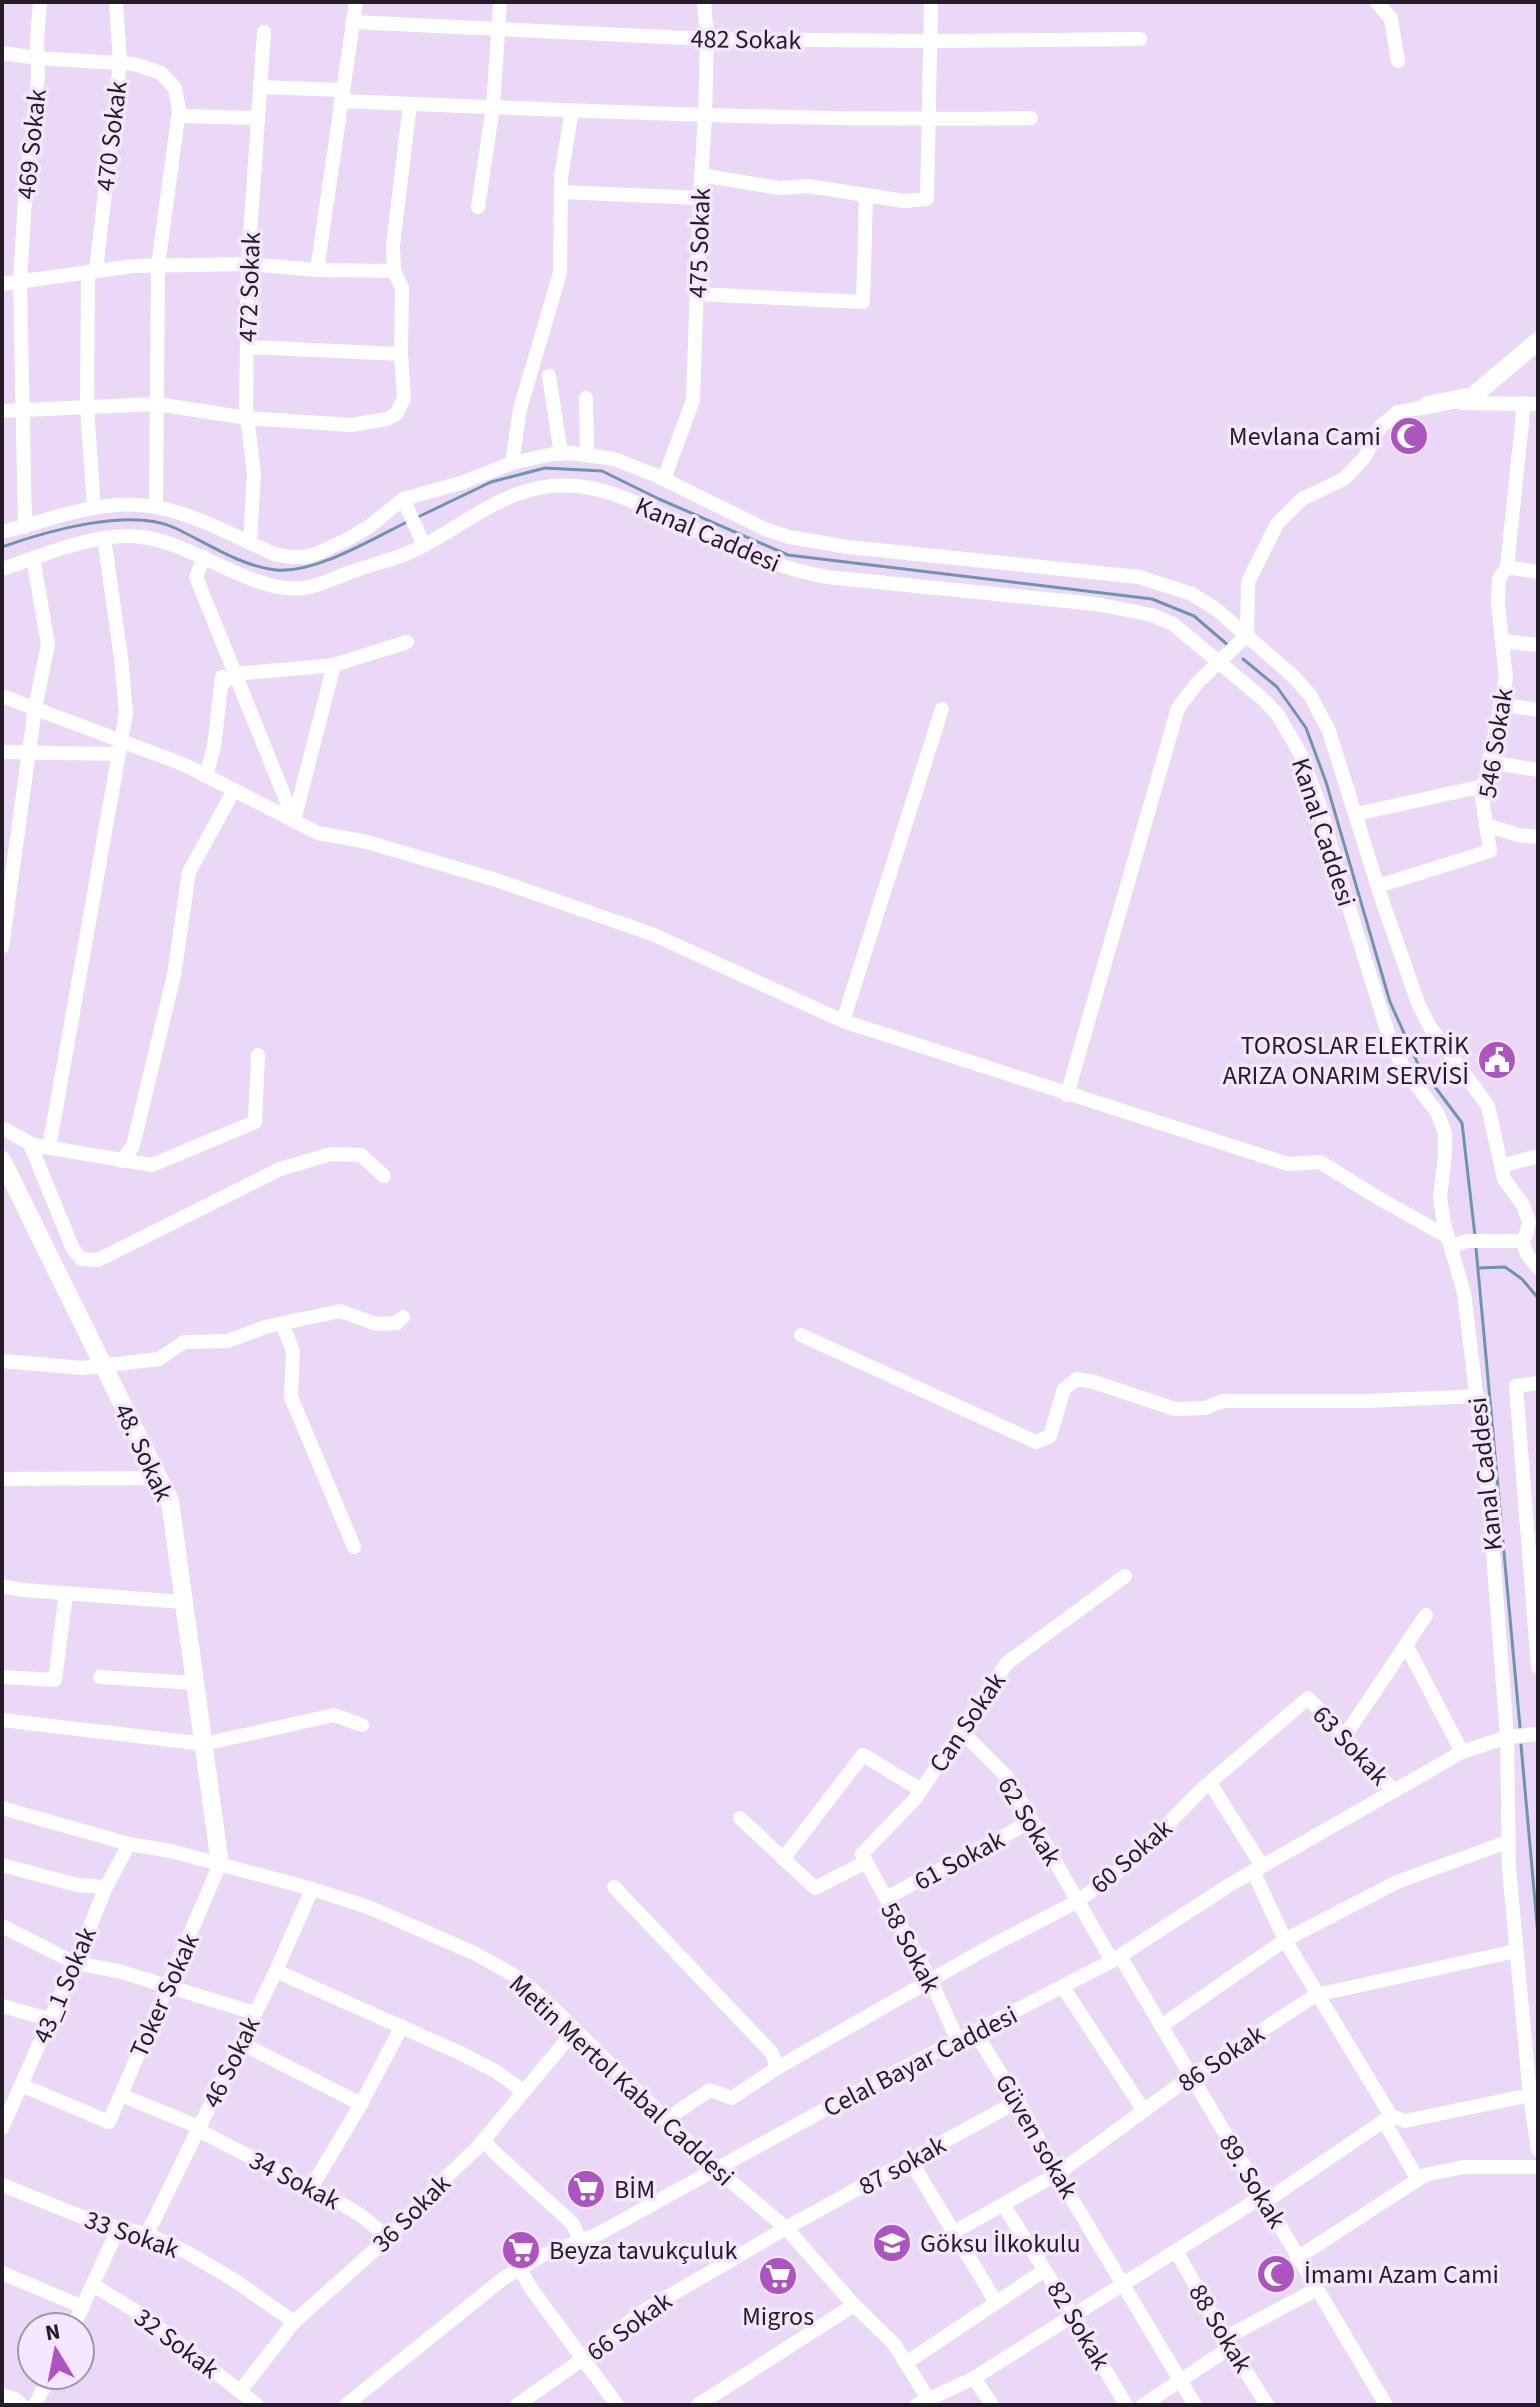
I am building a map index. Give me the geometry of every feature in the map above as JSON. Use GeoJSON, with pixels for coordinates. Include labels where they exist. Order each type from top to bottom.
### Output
{"type":"FeatureCollection","features":[{"type":"Feature","properties":{"kind":"main road"},"geometry":{"type":"LineString","coordinates":[[1427,405],[1473,396],[1538,341]]}},
{"type":"Feature","properties":{"kind":"main road","name":"48. Sokak"},"geometry":{"type":"LineString","coordinates":[[2,1160],[170,1501],[220,1864]]}},
{"type":"Feature","properties":{"kind":"street","name":"469 Sokak"},"geometry":{"type":"LineString","coordinates":[[25,527],[20,282],[38,77],[40,2]]}},
{"type":"Feature","properties":{"kind":"street","name":"470 Sokak"},"geometry":{"type":"LineString","coordinates":[[94,508],[87,408],[92,271],[120,63],[116,2]]}},
{"type":"Feature","properties":{"kind":"street"},"geometry":{"type":"LineString","coordinates":[[317,270],[356,2]]}},
{"type":"Feature","properties":{"kind":"street"},"geometry":{"type":"LineString","coordinates":[[478,207],[493,107],[500,2]]}},
{"type":"Feature","properties":{"kind":"street","name":"475 Sokak"},"geometry":{"type":"LineString","coordinates":[[664,479],[693,400],[705,116],[707,39],[704,2]]}},
{"type":"Feature","properties":{"kind":"street"},"geometry":{"type":"LineString","coordinates":[[701,175],[779,188],[808,186],[904,201],[927,199],[931,2]]}},
{"type":"Feature","properties":{"kind":"street"},"geometry":{"type":"LineString","coordinates":[[1377,2],[1391,19],[1398,61]]}},
{"type":"Feature","properties":{"kind":"street","name":"482 Sokak"},"geometry":{"type":"LineString","coordinates":[[352,22],[707,39],[1140,39]]}},
{"type":"Feature","properties":{"kind":"street","name":"472 Sokak"},"geometry":{"type":"LineString","coordinates":[[250,543],[254,473],[247,418],[248,264],[264,32]]}},
{"type":"Feature","properties":{"kind":"street"},"geometry":{"type":"LineString","coordinates":[[2,53],[134,64],[161,73],[175,88],[179,116],[158,266],[156,506]]}},
{"type":"Feature","properties":{"kind":"street"},"geometry":{"type":"LineString","coordinates":[[260,87],[410,104],[705,116],[929,120],[1031,118]]}},
{"type":"Feature","properties":{"kind":"street"},"geometry":{"type":"LineString","coordinates":[[2,411],[157,404],[247,418],[351,425],[387,419],[396,414],[404,399],[402,288],[394,271],[393,245],[410,104]]}},
{"type":"Feature","properties":{"kind":"street"},"geometry":{"type":"LineString","coordinates":[[512,463],[520,409],[560,273],[561,177],[572,110]]}},
{"type":"Feature","properties":{"kind":"street"},"geometry":{"type":"LineString","coordinates":[[179,116],[258,118]]}},
{"type":"Feature","properties":{"kind":"street"},"geometry":{"type":"LineString","coordinates":[[561,192],[700,198]]}},
{"type":"Feature","properties":{"kind":"street"},"geometry":{"type":"LineString","coordinates":[[696,294],[863,302],[866,195]]}},
{"type":"Feature","properties":{"kind":"street"},"geometry":{"type":"LineString","coordinates":[[2,284],[92,271],[158,266],[248,264],[317,270],[394,271]]}},
{"type":"Feature","properties":{"kind":"street"},"geometry":{"type":"LineString","coordinates":[[247,347],[401,354]]}},
{"type":"Feature","properties":{"kind":"street"},"geometry":{"type":"LineString","coordinates":[[549,376],[561,454]]}},
{"type":"Feature","properties":{"kind":"street"},"geometry":{"type":"LineString","coordinates":[[586,398],[587,454]]}},
{"type":"Feature","properties":{"kind":"street"},"geometry":{"type":"LineString","coordinates":[[1247,635],[1248,582],[1277,524],[1302,499],[1344,479],[1364,458],[1381,426],[1398,412],[1427,405],[1531,403]]}},
{"type":"Feature","properties":{"kind":"street","name":"546 Sokak"},"geometry":{"type":"LineString","coordinates":[[1490,851],[1482,797],[1506,678],[1498,604],[1499,579],[1507,567],[1531,403]]}},
{"type":"Feature","properties":{"kind":"street"},"geometry":{"type":"LineString","coordinates":[[2,532],[94,508],[156,506],[198,520],[274,554],[305,557],[350,538],[405,504],[512,463],[561,454],[587,454],[614,459],[664,479],[765,529],[799,540],[1139,577],[1192,594],[1247,635],[1294,677],[1310,695],[1329,731],[1418,1003],[1430,1027],[1488,1106],[1504,1179],[1523,1205],[1529,1222],[1522,1241],[1538,1268]]}},
{"type":"Feature","properties":{"kind":"street","name":"Kanal Caddesi"},"geometry":{"type":"LineString","coordinates":[[2,569],[104,538],[128,535],[146,537],[204,557],[270,584],[302,588],[404,554],[422,539],[511,496],[547,487],[586,487],[638,503],[751,556],[798,572],[1096,604],[1152,615],[1173,624],[1263,699],[1278,715],[1301,755],[1319,804],[1392,1046],[1406,1072],[1437,1112],[1445,1133],[1440,1197],[1464,1293],[1478,1396],[1507,1737],[1507,1842],[1530,2095],[1538,2150]]}},
{"type":"Feature","properties":{"kind":"street"},"geometry":{"type":"LineString","coordinates":[[405,504],[422,539]]}},
{"type":"Feature","properties":{"kind":"street"},"geometry":{"type":"LineString","coordinates":[[49,1148],[126,713],[104,538]]}},
{"type":"Feature","properties":{"kind":"street"},"geometry":{"type":"LineString","coordinates":[[204,557],[196,577],[294,820]]}},
{"type":"Feature","properties":{"kind":"street"},"geometry":{"type":"LineString","coordinates":[[2,947],[35,708],[48,644],[33,558]]}},
{"type":"Feature","properties":{"kind":"street"},"geometry":{"type":"LineString","coordinates":[[1507,567],[1538,572]]}},
{"type":"Feature","properties":{"kind":"street"},"geometry":{"type":"LineString","coordinates":[[1067,1095],[1178,708],[1197,683],[1247,635]]}},
{"type":"Feature","properties":{"kind":"street"},"geometry":{"type":"LineString","coordinates":[[1503,641],[1538,645]]}},
{"type":"Feature","properties":{"kind":"street"},"geometry":{"type":"LineString","coordinates":[[221,685],[235,674],[334,665],[407,642]]}},
{"type":"Feature","properties":{"kind":"street"},"geometry":{"type":"LineString","coordinates":[[206,776],[214,747],[225,649]]}},
{"type":"Feature","properties":{"kind":"street"},"geometry":{"type":"LineString","coordinates":[[294,820],[334,665]]}},
{"type":"Feature","properties":{"kind":"street"},"geometry":{"type":"LineString","coordinates":[[2,696],[118,747],[185,765],[318,833],[367,842],[493,879],[652,934],[843,1021],[1288,1164],[1320,1162],[1449,1242],[1522,1241]]}},
{"type":"Feature","properties":{"kind":"street"},"geometry":{"type":"LineString","coordinates":[[1500,704],[1538,710]]}},
{"type":"Feature","properties":{"kind":"street"},"geometry":{"type":"LineString","coordinates":[[843,1021],[942,709]]}},
{"type":"Feature","properties":{"kind":"street"},"geometry":{"type":"LineString","coordinates":[[2,752],[118,747]]}},
{"type":"Feature","properties":{"kind":"street"},"geometry":{"type":"LineString","coordinates":[[1489,762],[1538,770]]}},
{"type":"Feature","properties":{"kind":"street"},"geometry":{"type":"LineString","coordinates":[[1356,814],[1484,786]]}},
{"type":"Feature","properties":{"kind":"street"},"geometry":{"type":"LineString","coordinates":[[122,1161],[133,1146],[174,975],[189,872],[234,790]]}},
{"type":"Feature","properties":{"kind":"street"},"geometry":{"type":"LineString","coordinates":[[1486,825],[1518,835],[1538,837]]}},
{"type":"Feature","properties":{"kind":"street"},"geometry":{"type":"LineString","coordinates":[[1378,886],[1490,851],[1518,835]]}},
{"type":"Feature","properties":{"kind":"street"},"geometry":{"type":"LineString","coordinates":[[2,1128],[30,1144],[152,1165],[255,1122],[258,1055]]}},
{"type":"Feature","properties":{"kind":"street"},"geometry":{"type":"LineString","coordinates":[[30,1144],[73,1249],[81,1259],[89,1260],[98,1260],[280,1169],[331,1154],[361,1155],[384,1176]]}},
{"type":"Feature","properties":{"kind":"street"},"geometry":{"type":"LineString","coordinates":[[1502,1166],[1538,1156]]}},
{"type":"Feature","properties":{"kind":"street"},"geometry":{"type":"LineString","coordinates":[[2,1361],[104,1367],[159,1359],[184,1342],[228,1341],[265,1327],[340,1311],[376,1324],[397,1323],[403,1317]]}},
{"type":"Feature","properties":{"kind":"street"},"geometry":{"type":"LineString","coordinates":[[282,1323],[293,1351],[291,1397],[354,1547]]}},
{"type":"Feature","properties":{"kind":"street"},"geometry":{"type":"LineString","coordinates":[[801,1335],[1036,1442],[1050,1436],[1064,1389],[1077,1379],[1175,1409],[1205,1408],[1223,1401],[1366,1401],[1478,1396]]}},
{"type":"Feature","properties":{"kind":"street"},"geometry":{"type":"LineString","coordinates":[[1538,1383],[1516,1386],[1538,1667]]}},
{"type":"Feature","properties":{"kind":"street"},"geometry":{"type":"LineString","coordinates":[[2,1479],[159,1478]]}},
{"type":"Feature","properties":{"kind":"street","name":"Can Sokak"},"geometry":{"type":"LineString","coordinates":[[783,1859],[815,1888],[864,1858],[915,1799],[1007,1663],[1125,1576]]}},
{"type":"Feature","properties":{"kind":"street"},"geometry":{"type":"LineString","coordinates":[[2,1586],[184,1602]]}},
{"type":"Feature","properties":{"kind":"street"},"geometry":{"type":"LineString","coordinates":[[2,1677],[55,1680],[66,1593]]}},
{"type":"Feature","properties":{"kind":"street"},"geometry":{"type":"LineString","coordinates":[[1344,1737],[1426,1615]]}},
{"type":"Feature","properties":{"kind":"street"},"geometry":{"type":"LineString","coordinates":[[1406,1645],[1462,1752]]}},
{"type":"Feature","properties":{"kind":"street"},"geometry":{"type":"LineString","coordinates":[[100,1677],[195,1683]]}},
{"type":"Feature","properties":{"kind":"street","name":"63 Sokak"},"geometry":{"type":"LineString","coordinates":[[1308,1698],[1394,1791]]}},
{"type":"Feature","properties":{"kind":"street","name":"60 Sokak"},"geometry":{"type":"LineString","coordinates":[[665,2120],[710,2090],[732,2098],[777,2068],[980,1952],[1078,1901],[1132,1861],[1210,1783],[1308,1698]]}},
{"type":"Feature","properties":{"kind":"street"},"geometry":{"type":"LineString","coordinates":[[2,1720],[204,1744],[334,1715],[362,1725]]}},
{"type":"Feature","properties":{"kind":"street","name":"62 Sokak"},"geometry":{"type":"LineString","coordinates":[[960,1730],[1007,1777],[1078,1901],[1116,1958]]}},
{"type":"Feature","properties":{"kind":"street","name":"Celal Bayar Caddesi"},"geometry":{"type":"LineString","coordinates":[[346,2405],[504,2278],[541,2256],[598,2234],[851,2095],[1116,1958],[1258,1868],[1462,1752],[1507,1737],[1538,1734]]}},
{"type":"Feature","properties":{"kind":"street"},"geometry":{"type":"LineString","coordinates":[[740,1818],[783,1859],[863,1755],[921,1790]]}},
{"type":"Feature","properties":{"kind":"street"},"geometry":{"type":"LineString","coordinates":[[1210,1783],[1258,1868],[1285,1940],[1387,2118],[1418,2180]]}},
{"type":"Feature","properties":{"kind":"street","name":"Metin Mertol Kabal Caddesi"},"geometry":{"type":"LineString","coordinates":[[2,1808],[129,1844],[220,1864],[368,1907],[474,1953],[519,1978],[715,2168],[786,2228],[854,2305],[894,2344],[925,2403]]}},
{"type":"Feature","properties":{"kind":"street","name":"61 Sokak"},"geometry":{"type":"LineString","coordinates":[[886,1898],[1032,1821]]}},
{"type":"Feature","properties":{"kind":"street"},"geometry":{"type":"LineString","coordinates":[[1161,2026],[1285,1940],[1397,1882],[1507,1842]]}},
{"type":"Feature","properties":{"kind":"street","name":"43_1 Sokak"},"geometry":{"type":"LineString","coordinates":[[2,2128],[106,1887],[129,1844]]}},
{"type":"Feature","properties":{"kind":"street","name":"58 Sokak"},"geometry":{"type":"LineString","coordinates":[[864,1858],[931,1981],[958,2041]]}},
{"type":"Feature","properties":{"kind":"street","name":"Toker Sokak"},"geometry":{"type":"LineString","coordinates":[[21,2085],[109,2122],[220,1864]]}},
{"type":"Feature","properties":{"kind":"street"},"geometry":{"type":"LineString","coordinates":[[2,1865],[77,1885],[106,1887]]}},
{"type":"Feature","properties":{"kind":"street"},"geometry":{"type":"LineString","coordinates":[[614,1887],[772,2053],[777,2068]]}},
{"type":"Feature","properties":{"kind":"street","name":"46 Sokak"},"geometry":{"type":"LineString","coordinates":[[147,2234],[276,1971],[312,1889]]}},
{"type":"Feature","properties":{"kind":"street"},"geometry":{"type":"LineString","coordinates":[[2,1926],[75,1963],[118,1971],[255,2013]]}},
{"type":"Feature","properties":{"kind":"street","name":"86 Sokak"},"geometry":{"type":"LineString","coordinates":[[954,2232],[1057,2174],[1190,2077],[1316,1995],[1516,1951]]}},
{"type":"Feature","properties":{"kind":"street","name":"89. Sokak"},"geometry":{"type":"LineString","coordinates":[[1116,1958],[1161,2026],[1386,2405]]}},
{"type":"Feature","properties":{"kind":"street"},"geometry":{"type":"LineString","coordinates":[[276,1971],[497,2072],[524,2092]]}},
{"type":"Feature","properties":{"kind":"street"},"geometry":{"type":"LineString","coordinates":[[1063,1987],[1144,2111]]}},
{"type":"Feature","properties":{"kind":"street"},"geometry":{"type":"LineString","coordinates":[[2,2006],[49,2019]]}},
{"type":"Feature","properties":{"kind":"street"},"geometry":{"type":"LineString","coordinates":[[311,2188],[361,2104],[402,2026]]}},
{"type":"Feature","properties":{"kind":"street","name":"36 Sokak"},"geometry":{"type":"LineString","coordinates":[[241,2390],[294,2322],[388,2238],[484,2140],[575,2030]]}},
{"type":"Feature","properties":{"kind":"street","name":"Güven sokak"},"geometry":{"type":"LineString","coordinates":[[975,2032],[1195,2405]]}},
{"type":"Feature","properties":{"kind":"street"},"geometry":{"type":"LineString","coordinates":[[241,2043],[361,2104]]}},
{"type":"Feature","properties":{"kind":"street","name":"34 Sokak"},"geometry":{"type":"LineString","coordinates":[[121,2095],[198,2128],[311,2188],[362,2216],[388,2238]]}},
{"type":"Feature","properties":{"kind":"street"},"geometry":{"type":"LineString","coordinates":[[925,2403],[974,2378],[1387,2118],[1405,2121],[1530,2095]]}},
{"type":"Feature","properties":{"kind":"street","name":"87 sokak"},"geometry":{"type":"LineString","coordinates":[[786,2228],[1018,2101]]}},
{"type":"Feature","properties":{"kind":"street"},"geometry":{"type":"LineString","coordinates":[[484,2140],[573,2224],[580,2241]]}},
{"type":"Feature","properties":{"kind":"street"},"geometry":{"type":"LineString","coordinates":[[910,2160],[996,2302]]}},
{"type":"Feature","properties":{"kind":"street"},"geometry":{"type":"LineString","coordinates":[[1297,2258],[1425,2175],[1464,2167],[1538,2167]]}},
{"type":"Feature","properties":{"kind":"street","name":"33 Sokak"},"geometry":{"type":"LineString","coordinates":[[2,2185],[95,2222],[147,2234],[188,2253],[294,2322]]}},
{"type":"Feature","properties":{"kind":"street","name":"82 Sokak"},"geometry":{"type":"LineString","coordinates":[[1004,2206],[1126,2405]]}},
{"type":"Feature","properties":{"kind":"street"},"geometry":{"type":"LineString","coordinates":[[81,2311],[119,2227]]}},
{"type":"Feature","properties":{"kind":"street","name":"66 Sokak"},"geometry":{"type":"LineString","coordinates":[[517,2405],[583,2359],[640,2313],[786,2228]]}},
{"type":"Feature","properties":{"kind":"street","name":"88 Sokak"},"geometry":{"type":"LineString","coordinates":[[1176,2251],[1267,2405]]}},
{"type":"Feature","properties":{"kind":"street"},"geometry":{"type":"LineString","coordinates":[[520,2269],[617,2405]]}},
{"type":"Feature","properties":{"kind":"street"},"geometry":{"type":"LineString","coordinates":[[906,2363],[1045,2270]]}},
{"type":"Feature","properties":{"kind":"street"},"geometry":{"type":"LineString","coordinates":[[2,2273],[83,2307]]}},
{"type":"Feature","properties":{"kind":"street","name":"32 Sokak"},"geometry":{"type":"LineString","coordinates":[[93,2285],[147,2318],[257,2405]]}},
{"type":"Feature","properties":{"kind":"street"},"geometry":{"type":"LineString","coordinates":[[1143,2405],[1228,2343],[1317,2289]]}},
{"type":"Feature","properties":{"kind":"street"},"geometry":{"type":"LineString","coordinates":[[698,2405],[854,2305]]}},
{"type":"Feature","properties":{"kind":"street"},"geometry":{"type":"LineString","coordinates":[[974,2378],[992,2405]]}},
{"type":"Feature","properties":{"kind":"street"},"geometry":{"type":"LineString","coordinates":[[2,2395],[22,2405]]}},
{"type":"Feature","properties":{"kind":"waterway"},"geometry":{"type":"LineString","coordinates":[[418,517],[491,482],[545,468],[602,471],[788,555],[1152,599],[1194,616],[1229,646]]}},
{"type":"Feature","properties":{"kind":"waterway"},"geometry":{"type":"LineString","coordinates":[[2,547],[65,528],[135,520],[175,528],[250,564],[291,570],[343,554],[407,522]]}},
{"type":"Feature","properties":{"kind":"waterway"},"geometry":{"type":"LineString","coordinates":[[1243,659],[1277,687],[1306,728],[1326,782],[1390,1002],[1418,1064],[1462,1123],[1475,1236]]}},
{"type":"Feature","properties":{"kind":"waterway"},"geometry":{"type":"LineString","coordinates":[[1476,1248],[1520,1727]]}},
{"type":"Feature","properties":{"kind":"waterway"},"geometry":{"type":"LineString","coordinates":[[1478,1268],[1505,1267],[1522,1279],[1538,1298]]}},
{"type":"Feature","properties":{"kind":"waterway"},"geometry":{"type":"LineString","coordinates":[[1521,1745],[1538,1935]]}},
{"type":"Feature","properties":{"kind":"place","name":"Mevlana Cami"},"geometry":{"type":"Point","coordinates":[1409,436]}},
{"type":"Feature","properties":{"kind":"place","name":"TOROSLAR ELEKTRİK ARIZA ONARIM SERVİSİ"},"geometry":{"type":"Point","coordinates":[1497,1060]}},
{"type":"Feature","properties":{"kind":"place","name":"BİM"},"geometry":{"type":"Point","coordinates":[586,2189]}},
{"type":"Feature","properties":{"kind":"place","name":"Göksu İlkokulu"},"geometry":{"type":"Point","coordinates":[892,2243]}},
{"type":"Feature","properties":{"kind":"place","name":"Beyza tavukçuluk"},"geometry":{"type":"Point","coordinates":[521,2250]}},
{"type":"Feature","properties":{"kind":"place","name":"İmamı Azam Cami"},"geometry":{"type":"Point","coordinates":[1276,2274]}},
{"type":"Feature","properties":{"kind":"place","name":"Migros"},"geometry":{"type":"Point","coordinates":[778,2276]}}]}
